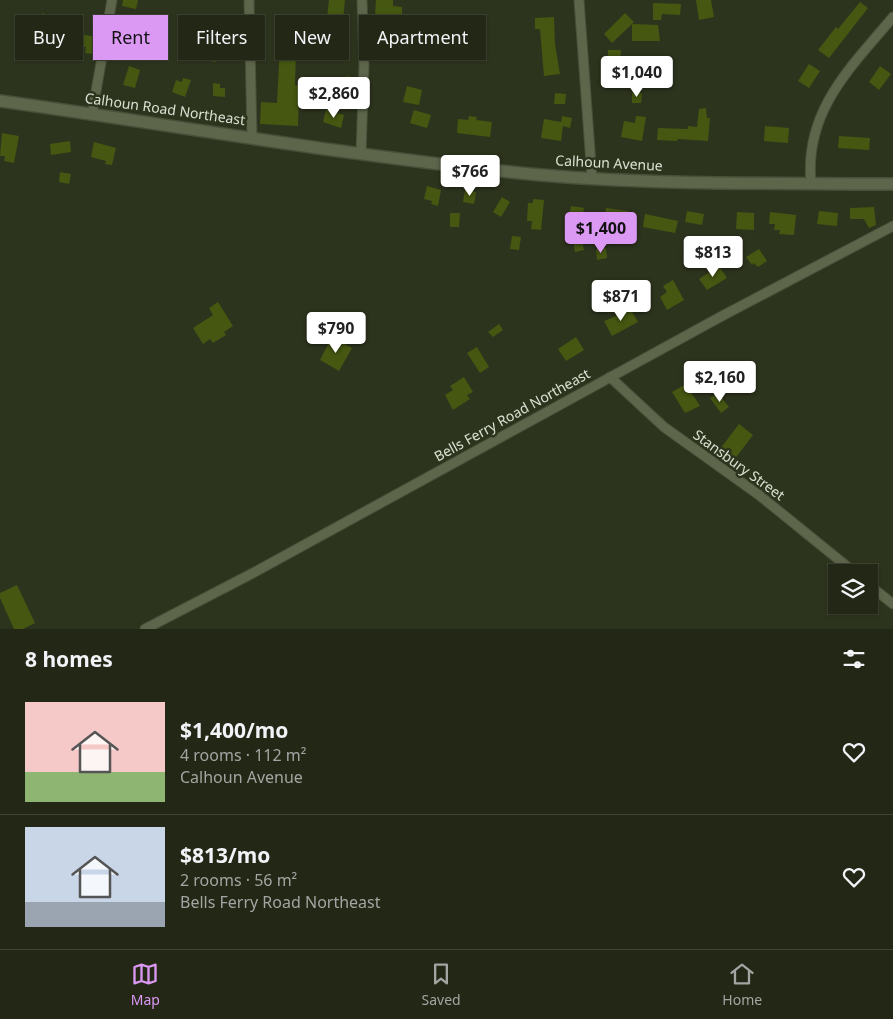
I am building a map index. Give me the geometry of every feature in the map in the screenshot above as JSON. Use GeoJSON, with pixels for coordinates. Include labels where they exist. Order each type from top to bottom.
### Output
{"type":"FeatureCollection","features":[{"type":"Feature","properties":{"kind":"street"},"geometry":{"type":"LineString","coordinates":[[92,114],[112,0]]}},
{"type":"Feature","properties":{"kind":"street"},"geometry":{"type":"LineString","coordinates":[[249,0],[252,137]]}},
{"type":"Feature","properties":{"kind":"street"},"geometry":{"type":"LineString","coordinates":[[361,153],[364,74],[362,0]]}},
{"type":"Feature","properties":{"kind":"street"},"geometry":{"type":"LineString","coordinates":[[579,0],[592,178]]}},
{"type":"Feature","properties":{"kind":"street"},"geometry":{"type":"LineString","coordinates":[[811,183],[810,170],[813,141],[825,105],[847,70],[893,17]]}},
{"type":"Feature","properties":{"kind":"street","name":"Calhoun Road Northeast"},"geometry":{"type":"LineString","coordinates":[[0,101],[325,148]]}},
{"type":"Feature","properties":{"kind":"street","name":"Calhoun Avenue"},"geometry":{"type":"LineString","coordinates":[[325,148],[490,170],[592,178],[893,184]]}},
{"type":"Feature","properties":{"kind":"street","name":"Bells Ferry Road Northeast"},"geometry":{"type":"LineString","coordinates":[[145,629],[893,226]]}},
{"type":"Feature","properties":{"kind":"street","name":"Stansbury Street"},"geometry":{"type":"LineString","coordinates":[[610,377],[664,427],[759,495],[844,564]]}},
{"type":"Feature","properties":{"kind":"street"},"geometry":{"type":"LineString","coordinates":[[878,592],[893,604]]}},
{"type":"Feature","properties":{"kind":"building"},"geometry":{"type":"Polygon","coordinates":[[[123,0],[138,0],[136,9],[122,6],[123,0]]]}},
{"type":"Feature","properties":{"kind":"building"},"geometry":{"type":"Polygon","coordinates":[[[329,0],[345,0],[344,15],[327,15],[329,0]]]}},
{"type":"Feature","properties":{"kind":"building"},"geometry":{"type":"Polygon","coordinates":[[[376,0],[393,0],[393,6],[402,7],[402,15],[375,15],[376,0]]]}},
{"type":"Feature","properties":{"kind":"building"},"geometry":{"type":"Polygon","coordinates":[[[696,0],[711,0],[714,17],[699,20],[696,0]]]}},
{"type":"Feature","properties":{"kind":"building"},"geometry":{"type":"Polygon","coordinates":[[[860,2],[868,8],[829,58],[818,50],[836,27],[838,29],[860,2]]]}},
{"type":"Feature","properties":{"kind":"building"},"geometry":{"type":"Polygon","coordinates":[[[653,3],[681,4],[680,15],[662,14],[661,20],[653,20],[653,3]]]}},
{"type":"Feature","properties":{"kind":"building"},"geometry":{"type":"Polygon","coordinates":[[[625,13],[634,22],[612,43],[604,34],[625,13]]]}},
{"type":"Feature","properties":{"kind":"building"},"geometry":{"type":"Polygon","coordinates":[[[554,17],[555,44],[560,74],[544,76],[540,29],[535,29],[535,18],[554,17]]]}},
{"type":"Feature","properties":{"kind":"building"},"geometry":{"type":"Polygon","coordinates":[[[632,24],[658,25],[660,41],[632,41],[632,24]]]}},
{"type":"Feature","properties":{"kind":"building"},"geometry":{"type":"Polygon","coordinates":[[[84,35],[93,36],[93,54],[85,53],[86,47],[83,47],[84,35]]]}},
{"type":"Feature","properties":{"kind":"building"},"geometry":{"type":"Polygon","coordinates":[[[608,50],[621,50],[619,81],[612,81],[613,74],[607,74],[608,50]]]}},
{"type":"Feature","properties":{"kind":"building"},"geometry":{"type":"Polygon","coordinates":[[[279,60],[296,60],[295,85],[312,87],[311,100],[299,98],[298,126],[260,124],[261,102],[277,103],[279,60]]]}},
{"type":"Feature","properties":{"kind":"building"},"geometry":{"type":"Polygon","coordinates":[[[809,64],[820,71],[809,88],[798,81],[809,64]]]}},
{"type":"Feature","properties":{"kind":"building"},"geometry":{"type":"Polygon","coordinates":[[[129,66],[140,70],[135,88],[123,85],[129,66]]]}},
{"type":"Feature","properties":{"kind":"building"},"geometry":{"type":"Polygon","coordinates":[[[880,66],[891,74],[879,90],[869,82],[880,66]]]}},
{"type":"Feature","properties":{"kind":"building"},"geometry":{"type":"Polygon","coordinates":[[[346,76],[357,78],[356,97],[340,94],[346,76]]]}},
{"type":"Feature","properties":{"kind":"building"},"geometry":{"type":"Polygon","coordinates":[[[183,78],[191,80],[185,97],[172,92],[176,80],[182,82],[183,78]]]}},
{"type":"Feature","properties":{"kind":"building"},"geometry":{"type":"Polygon","coordinates":[[[213,83],[220,84],[220,88],[225,88],[225,97],[213,96],[213,83]]]}},
{"type":"Feature","properties":{"kind":"building"},"geometry":{"type":"Polygon","coordinates":[[[407,86],[422,90],[419,105],[403,102],[407,86]]]}},
{"type":"Feature","properties":{"kind":"building"},"geometry":{"type":"Polygon","coordinates":[[[555,93],[566,94],[565,104],[554,104],[555,93]]]}},
{"type":"Feature","properties":{"kind":"building"},"geometry":{"type":"Polygon","coordinates":[[[632,93],[642,93],[641,103],[632,103],[632,93]]]}},
{"type":"Feature","properties":{"kind":"building"},"geometry":{"type":"Polygon","coordinates":[[[706,108],[707,118],[710,118],[708,141],[657,140],[658,128],[688,129],[688,126],[697,127],[699,109],[706,108]]]}},
{"type":"Feature","properties":{"kind":"building"},"geometry":{"type":"Polygon","coordinates":[[[326,110],[344,115],[341,128],[323,122],[326,110]]]}},
{"type":"Feature","properties":{"kind":"building"},"geometry":{"type":"Polygon","coordinates":[[[414,110],[431,115],[427,128],[410,123],[414,110]]]}},
{"type":"Feature","properties":{"kind":"building"},"geometry":{"type":"Polygon","coordinates":[[[469,116],[477,117],[476,120],[492,122],[490,137],[457,133],[458,119],[468,120],[469,116]]]}},
{"type":"Feature","properties":{"kind":"building"},"geometry":{"type":"Polygon","coordinates":[[[562,116],[572,118],[570,128],[563,126],[561,141],[541,138],[544,119],[561,122],[562,116]]]}},
{"type":"Feature","properties":{"kind":"building"},"geometry":{"type":"Polygon","coordinates":[[[636,116],[646,117],[642,141],[621,137],[624,121],[635,123],[636,116]]]}},
{"type":"Feature","properties":{"kind":"building"},"geometry":{"type":"Polygon","coordinates":[[[765,126],[789,128],[788,143],[764,141],[765,126]]]}},
{"type":"Feature","properties":{"kind":"building"},"geometry":{"type":"Polygon","coordinates":[[[2,133],[19,136],[14,163],[4,161],[5,156],[0,156],[2,133]]]}},
{"type":"Feature","properties":{"kind":"building"},"geometry":{"type":"Polygon","coordinates":[[[839,136],[870,138],[869,150],[838,148],[839,136]]]}},
{"type":"Feature","properties":{"kind":"building"},"geometry":{"type":"Polygon","coordinates":[[[70,141],[71,152],[51,155],[50,144],[70,141]]]}},
{"type":"Feature","properties":{"kind":"building"},"geometry":{"type":"Polygon","coordinates":[[[94,142],[116,148],[112,165],[105,164],[106,161],[91,157],[94,142]]]}},
{"type":"Feature","properties":{"kind":"building"},"geometry":{"type":"Polygon","coordinates":[[[60,172],[71,174],[69,184],[59,182],[60,172]]]}},
{"type":"Feature","properties":{"kind":"building"},"geometry":{"type":"Polygon","coordinates":[[[427,186],[441,190],[438,206],[431,204],[432,201],[424,199],[427,186]]]}},
{"type":"Feature","properties":{"kind":"building"},"geometry":{"type":"Polygon","coordinates":[[[465,190],[476,192],[474,204],[463,202],[465,190]]]}},
{"type":"Feature","properties":{"kind":"building"},"geometry":{"type":"Polygon","coordinates":[[[502,197],[510,202],[501,217],[493,212],[502,197]]]}},
{"type":"Feature","properties":{"kind":"building"},"geometry":{"type":"Polygon","coordinates":[[[533,199],[544,200],[541,230],[531,229],[532,221],[527,221],[528,203],[533,203],[533,199]]]}},
{"type":"Feature","properties":{"kind":"building"},"geometry":{"type":"Polygon","coordinates":[[[571,206],[584,208],[581,224],[568,221],[571,206]]]}},
{"type":"Feature","properties":{"kind":"building"},"geometry":{"type":"Polygon","coordinates":[[[874,207],[876,225],[869,228],[864,219],[850,219],[850,208],[874,207]]]}},
{"type":"Feature","properties":{"kind":"building"},"geometry":{"type":"Polygon","coordinates":[[[606,208],[628,211],[624,234],[608,232],[609,222],[604,221],[606,208]]]}},
{"type":"Feature","properties":{"kind":"building"},"geometry":{"type":"Polygon","coordinates":[[[687,211],[704,214],[702,225],[685,222],[687,211]]]}},
{"type":"Feature","properties":{"kind":"building"},"geometry":{"type":"Polygon","coordinates":[[[819,211],[838,213],[837,226],[817,224],[819,211]]]}},
{"type":"Feature","properties":{"kind":"building"},"geometry":{"type":"Polygon","coordinates":[[[737,212],[754,213],[754,230],[736,229],[737,212]]]}},
{"type":"Feature","properties":{"kind":"building"},"geometry":{"type":"Polygon","coordinates":[[[770,212],[796,215],[794,235],[779,234],[780,230],[774,230],[775,224],[769,224],[770,212]]]}},
{"type":"Feature","properties":{"kind":"building"},"geometry":{"type":"Polygon","coordinates":[[[450,213],[460,213],[459,227],[450,227],[450,213]]]}},
{"type":"Feature","properties":{"kind":"building"},"geometry":{"type":"Polygon","coordinates":[[[645,214],[678,221],[675,233],[643,227],[645,214]]]}},
{"type":"Feature","properties":{"kind":"building"},"geometry":{"type":"Polygon","coordinates":[[[512,236],[521,237],[519,250],[510,249],[512,236]]]}},
{"type":"Feature","properties":{"kind":"building"},"geometry":{"type":"Polygon","coordinates":[[[582,240],[584,250],[575,252],[573,242],[582,240]]]}},
{"type":"Feature","properties":{"kind":"building"},"geometry":{"type":"Polygon","coordinates":[[[606,248],[607,258],[597,260],[596,249],[606,248]]]}},
{"type":"Feature","properties":{"kind":"building"},"geometry":{"type":"Polygon","coordinates":[[[759,249],[767,261],[758,267],[754,263],[752,265],[746,257],[759,249]]]}},
{"type":"Feature","properties":{"kind":"building"},"geometry":{"type":"Polygon","coordinates":[[[719,266],[727,278],[707,290],[699,279],[719,266]]]}},
{"type":"Feature","properties":{"kind":"building"},"geometry":{"type":"Polygon","coordinates":[[[673,280],[684,300],[667,310],[660,297],[667,292],[663,286],[673,280]]]}},
{"type":"Feature","properties":{"kind":"building"},"geometry":{"type":"Polygon","coordinates":[[[218,302],[233,326],[224,332],[226,335],[213,343],[210,339],[203,344],[193,328],[213,315],[209,308],[218,302]]]}},
{"type":"Feature","properties":{"kind":"building"},"geometry":{"type":"Polygon","coordinates":[[[631,310],[638,322],[612,336],[604,321],[631,310]]]}},
{"type":"Feature","properties":{"kind":"building"},"geometry":{"type":"Polygon","coordinates":[[[499,324],[503,330],[493,337],[488,332],[499,324]]]}},
{"type":"Feature","properties":{"kind":"building"},"geometry":{"type":"Polygon","coordinates":[[[332,337],[352,348],[339,371],[320,360],[332,337]]]}},
{"type":"Feature","properties":{"kind":"building"},"geometry":{"type":"Polygon","coordinates":[[[576,337],[584,350],[566,361],[558,349],[576,337]]]}},
{"type":"Feature","properties":{"kind":"building"},"geometry":{"type":"Polygon","coordinates":[[[477,347],[489,367],[480,373],[467,353],[477,347]]]}},
{"type":"Feature","properties":{"kind":"building"},"geometry":{"type":"Polygon","coordinates":[[[464,377],[473,392],[467,395],[470,399],[453,410],[445,395],[453,390],[450,386],[464,377]]]}},
{"type":"Feature","properties":{"kind":"building"},"geometry":{"type":"Polygon","coordinates":[[[686,384],[700,406],[685,413],[672,392],[686,384]]]}},
{"type":"Feature","properties":{"kind":"building"},"geometry":{"type":"Polygon","coordinates":[[[718,393],[729,407],[721,413],[710,398],[718,393]]]}},
{"type":"Feature","properties":{"kind":"building"},"geometry":{"type":"Polygon","coordinates":[[[739,424],[753,435],[734,460],[720,449],[739,424]]]}},
{"type":"Feature","properties":{"kind":"building"},"geometry":{"type":"Polygon","coordinates":[[[17,585],[35,623],[23,629],[14,629],[0,598],[0,593],[17,585]]]}}]}
